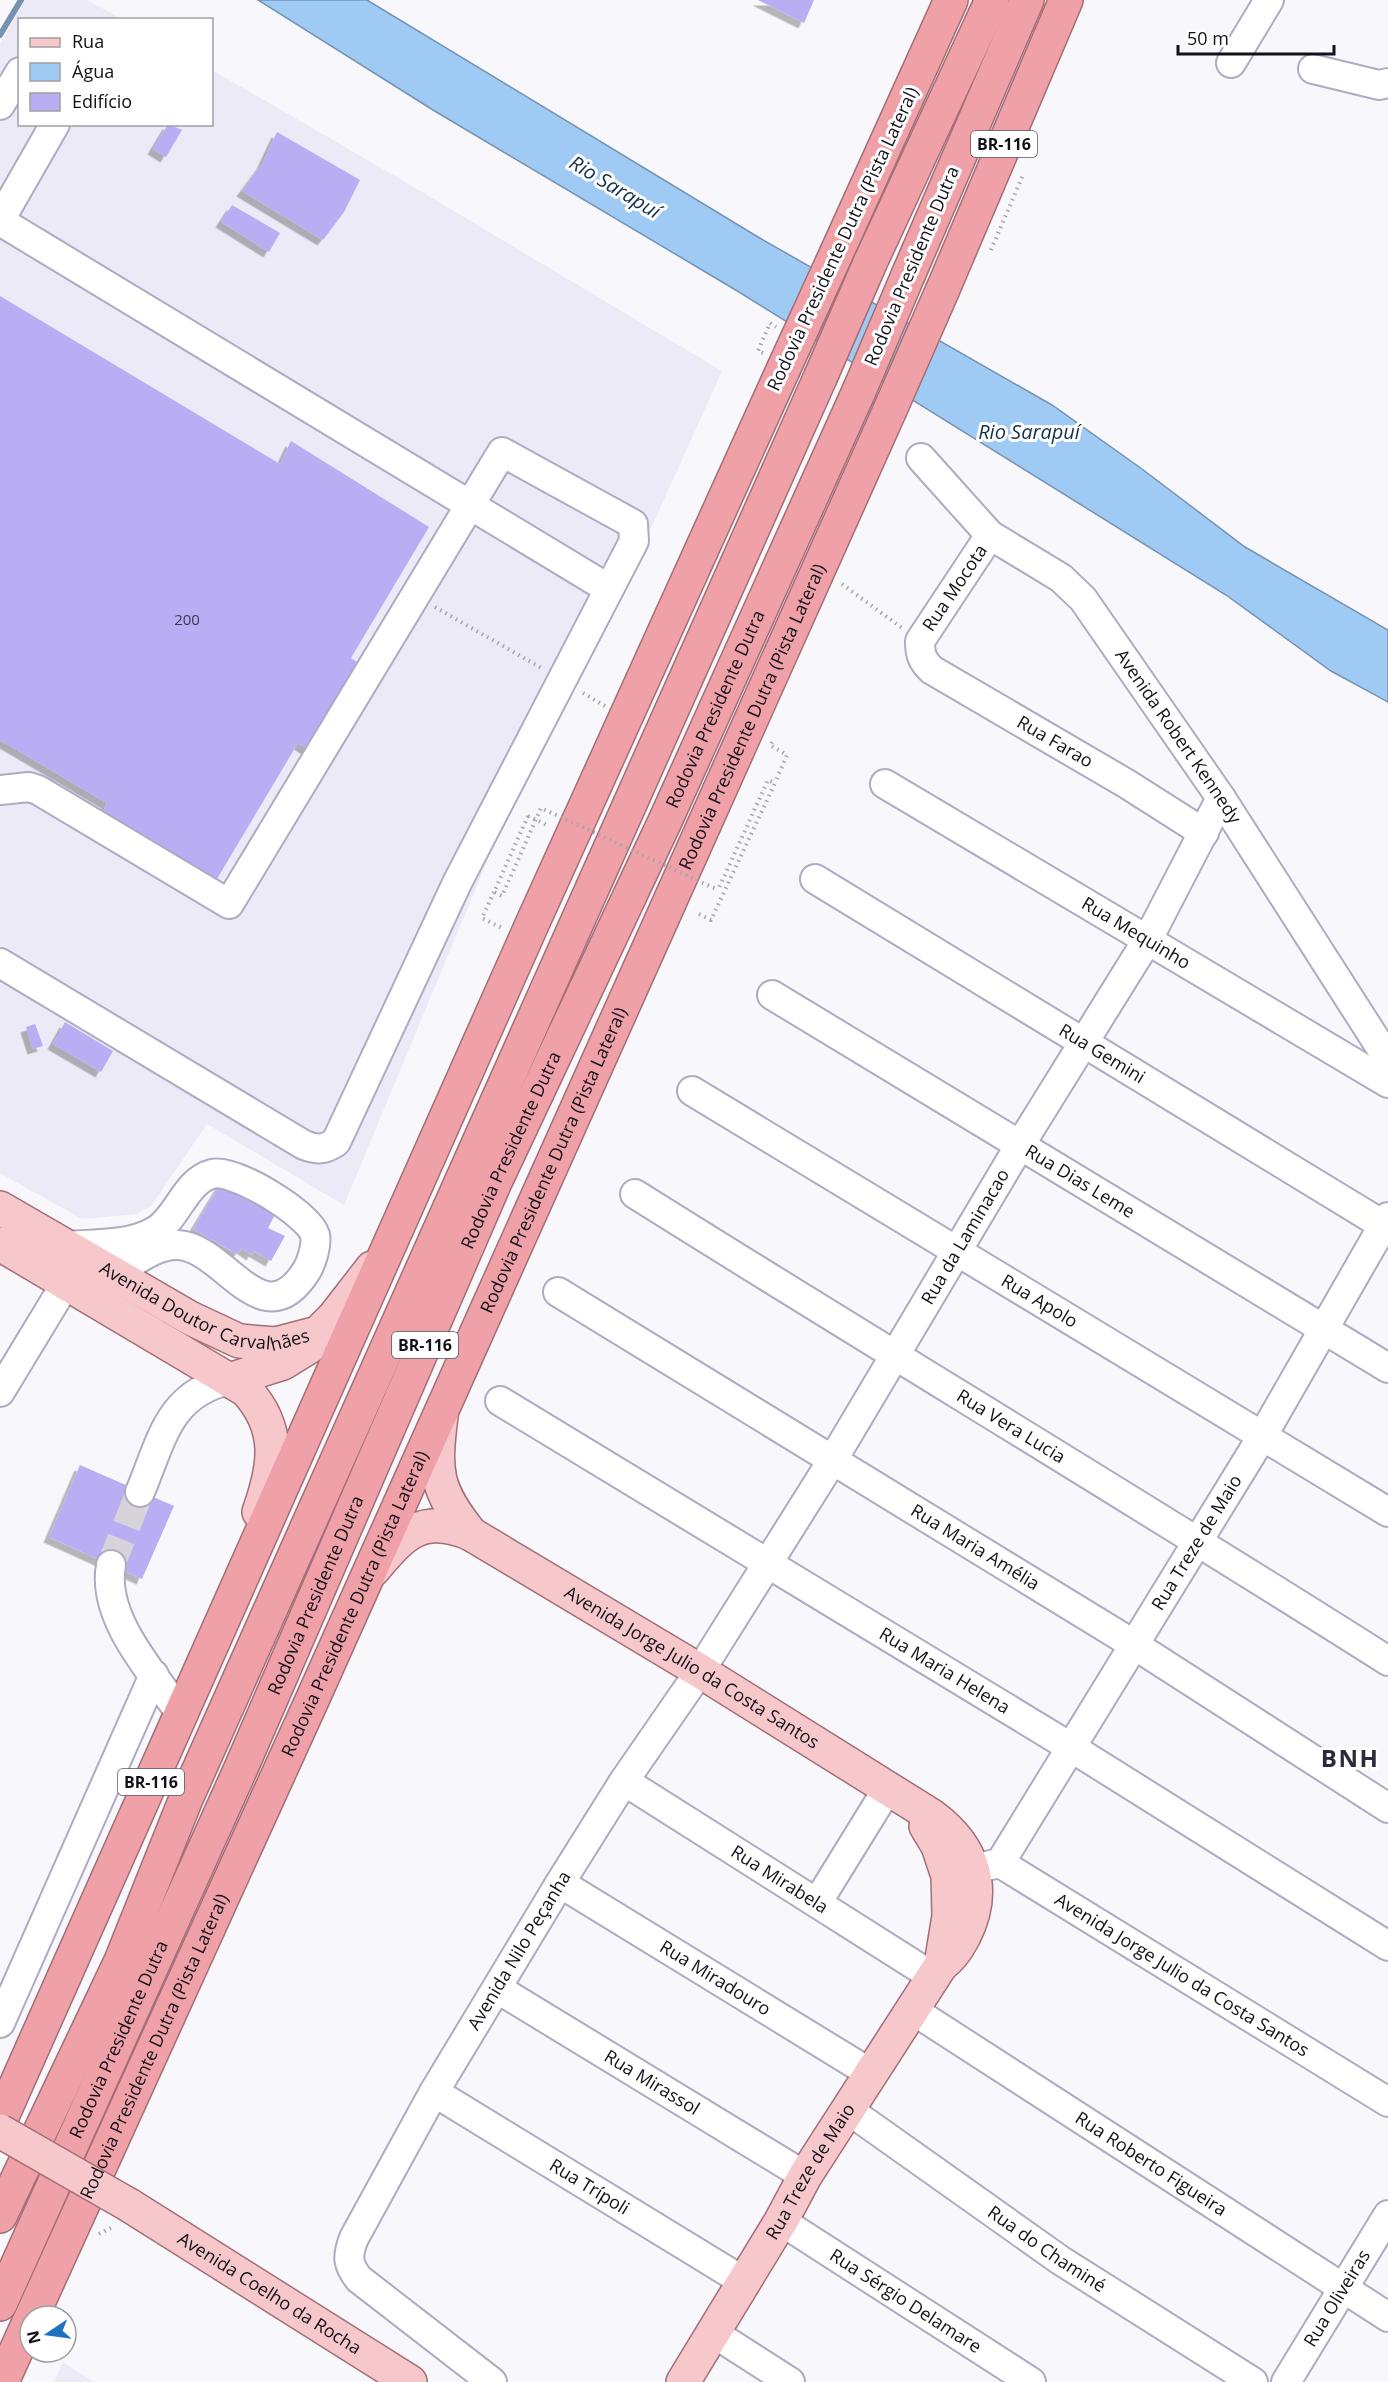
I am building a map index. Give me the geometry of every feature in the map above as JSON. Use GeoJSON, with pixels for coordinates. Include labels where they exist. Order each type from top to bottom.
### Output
{"type":"FeatureCollection","features":[{"type":"Feature","properties":{"kind":"highway","name":"Rodovia Presidente Dutra (Pista Lateral)"},"geometry":{"type":"LineString","coordinates":[[0,2121],[386,1250],[770,361],[837,252],[951,0]]}},
{"type":"Feature","properties":{"kind":"highway","name":"Rodovia Presidente Dutra"},"geometry":{"type":"LineString","coordinates":[[0,2216],[121,1961],[185,1801],[870,263],[992,0]]}},
{"type":"Feature","properties":{"kind":"highway","name":"Rodovia Presidente Dutra"},"geometry":{"type":"LineString","coordinates":[[0,2304],[236,1779],[495,1182],[666,819],[859,391],[1027,0]]}},
{"type":"Feature","properties":{"kind":"highway","name":"Rodovia Presidente Dutra (Pista Lateral)"},"geometry":{"type":"LineString","coordinates":[[37,2304],[889,411],[1066,0]]}},
{"type":"Feature","properties":{"kind":"highway","name":"Rodovia Presidente Dutra (Pista Lateral)"},"geometry":{"type":"LineString","coordinates":[[2,2382],[18,2347]]}},
{"type":"Feature","properties":{"kind":"main road","name":"Avenida Doutor Carvalhães"},"geometry":{"type":"LineString","coordinates":[[0,1208],[112,1274],[220,1334],[239,1341],[276,1344],[318,1333],[334,1317],[386,1250]]}},
{"type":"Feature","properties":{"kind":"main road"},"geometry":{"type":"LineString","coordinates":[[0,1244],[246,1390],[257,1402],[271,1432],[273,1445],[271,1479],[241,1579]]}},
{"type":"Feature","properties":{"kind":"main road"},"geometry":{"type":"LineString","coordinates":[[229,1380],[293,1359],[312,1344],[318,1333]]}},
{"type":"Feature","properties":{"kind":"main road"},"geometry":{"type":"LineString","coordinates":[[441,1410],[437,1464],[441,1489],[451,1508],[471,1533]]}},
{"type":"Feature","properties":{"kind":"main road"},"geometry":{"type":"LineString","coordinates":[[364,1581],[397,1541],[418,1528],[441,1525],[471,1533]]}},
{"type":"Feature","properties":{"kind":"main road","name":"Avenida Jorge Julio da Costa Santos"},"geometry":{"type":"LineString","coordinates":[[471,1533],[700,1671],[899,1795]]}},
{"type":"Feature","properties":{"kind":"main road","name":"Rua Treze de Maio"},"geometry":{"type":"LineString","coordinates":[[682,2382],[847,2109],[914,2011],[938,1971],[957,1949],[972,1913],[976,1886],[986,1866],[950,1829],[899,1795]]}},
{"type":"Feature","properties":{"kind":"main road","name":"Rua Treze de Maio"},"geometry":{"type":"LineString","coordinates":[[899,1795],[935,1839],[948,1876],[949,1916],[938,1971]]}},
{"type":"Feature","properties":{"kind":"main road","name":"Avenida Coelho da Rocha"},"geometry":{"type":"LineString","coordinates":[[0,2131],[129,2205],[410,2382]]}},
{"type":"Feature","properties":{"kind":"street"},"geometry":{"type":"LineString","coordinates":[[1232,63],[1269,0]]}},
{"type":"Feature","properties":{"kind":"street"},"geometry":{"type":"LineString","coordinates":[[1313,69],[1379,85],[1388,83]]}},
{"type":"Feature","properties":{"kind":"street"},"geometry":{"type":"LineString","coordinates":[[0,105],[18,75]]}},
{"type":"Feature","properties":{"kind":"street"},"geometry":{"type":"LineString","coordinates":[[54,126],[0,220],[609,589]]}},
{"type":"Feature","properties":{"kind":"street"},"geometry":{"type":"LineString","coordinates":[[0,790],[29,787],[38,789],[229,904],[502,452],[633,524],[634,541],[457,883],[336,1142],[326,1149],[316,1150],[304,1145],[0,963]]}},
{"type":"Feature","properties":{"kind":"street","name":"Avenida Robert Kennedy"},"geometry":{"type":"LineString","coordinates":[[921,458],[990,535],[1060,578],[1083,599],[1221,798],[1388,1059]]}},
{"type":"Feature","properties":{"kind":"street","name":"Rua Mocota"},"geometry":{"type":"LineString","coordinates":[[920,641],[990,535]]}},
{"type":"Feature","properties":{"kind":"street","name":"Rua Farao"},"geometry":{"type":"LineString","coordinates":[[920,641],[920,653],[924,663],[932,670],[1127,784],[1204,833]]}},
{"type":"Feature","properties":{"kind":"street","name":"Rua Mequinho"},"geometry":{"type":"LineString","coordinates":[[885,784],[1388,1083]]}},
{"type":"Feature","properties":{"kind":"street","name":"Rua da Laminacao"},"geometry":{"type":"LineString","coordinates":[[700,1671],[832,1461],[1020,1145],[1148,939],[1221,798]]}},
{"type":"Feature","properties":{"kind":"street","name":"Rua Gemini"},"geometry":{"type":"LineString","coordinates":[[815,879],[1386,1223]]}},
{"type":"Feature","properties":{"kind":"street","name":"Rua Dias Leme"},"geometry":{"type":"LineString","coordinates":[[772,995],[1388,1368]]}},
{"type":"Feature","properties":{"kind":"street","name":"Rua Apolo"},"geometry":{"type":"LineString","coordinates":[[692,1091],[1388,1512]]}},
{"type":"Feature","properties":{"kind":"street"},"geometry":{"type":"LineString","coordinates":[[65,1246],[118,1242],[155,1231],[167,1221],[191,1188],[217,1173],[243,1181],[287,1205],[309,1223],[315,1234],[315,1245],[309,1266],[299,1283],[288,1293],[276,1297],[259,1293],[245,1286],[189,1246],[161,1247],[112,1274]]}},
{"type":"Feature","properties":{"kind":"street","name":"Rua Vera Lucia"},"geometry":{"type":"LineString","coordinates":[[635,1194],[894,1357],[1198,1540],[1388,1661]]}},
{"type":"Feature","properties":{"kind":"street","name":"Rua Treze de Maio"},"geometry":{"type":"LineString","coordinates":[[986,1866],[1072,1748],[1133,1644],[1263,1435],[1386,1223]]}},
{"type":"Feature","properties":{"kind":"street"},"geometry":{"type":"LineString","coordinates":[[0,1392],[66,1283]]}},
{"type":"Feature","properties":{"kind":"street","name":"Rua Maria Amélia"},"geometry":{"type":"LineString","coordinates":[[558,1292],[1133,1644],[1388,1808]]}},
{"type":"Feature","properties":{"kind":"street"},"geometry":{"type":"LineString","coordinates":[[140,1492],[180,1405],[200,1389],[229,1380]]}},
{"type":"Feature","properties":{"kind":"street","name":"Rua Maria Helena"},"geometry":{"type":"LineString","coordinates":[[500,1401],[1072,1748],[1388,1946]]}},
{"type":"Feature","properties":{"kind":"street"},"geometry":{"type":"LineString","coordinates":[[111,1565],[109,1590],[118,1618],[181,1714]]}},
{"type":"Feature","properties":{"kind":"street","name":"Avenida Nilo Peçanha"},"geometry":{"type":"LineString","coordinates":[[492,2382],[359,2279],[350,2268],[348,2254],[354,2238],[434,2092],[560,1883],[624,1780],[700,1671]]}},
{"type":"Feature","properties":{"kind":"street"},"geometry":{"type":"LineString","coordinates":[[0,2023],[154,1675]]}},
{"type":"Feature","properties":{"kind":"street","name":"Rua Mirabela"},"geometry":{"type":"LineString","coordinates":[[624,1780],[817,1903],[938,1971]]}},
{"type":"Feature","properties":{"kind":"street"},"geometry":{"type":"LineString","coordinates":[[817,1903],[899,1795]]}},
{"type":"Feature","properties":{"kind":"street","name":"Avenida Jorge Julio da Costa Santos"},"geometry":{"type":"LineString","coordinates":[[986,1866],[1388,2102]]}},
{"type":"Feature","properties":{"kind":"street","name":"Rua Miradouro"},"geometry":{"type":"LineString","coordinates":[[560,1883],[870,2073]]}},
{"type":"Feature","properties":{"kind":"street","name":"Rua Mirassol"},"geometry":{"type":"LineString","coordinates":[[498,1989],[805,2176]]}},
{"type":"Feature","properties":{"kind":"street","name":"Rua Roberto Figueira"},"geometry":{"type":"LineString","coordinates":[[914,2011],[1388,2317]]}},
{"type":"Feature","properties":{"kind":"street","name":"Rua Trípoli"},"geometry":{"type":"LineString","coordinates":[[434,2092],[743,2281]]}},
{"type":"Feature","properties":{"kind":"street","name":"Rua do Chaminé"},"geometry":{"type":"LineString","coordinates":[[847,2109],[1060,2260],[1253,2382]]}},
{"type":"Feature","properties":{"kind":"street","name":"Rua Oliveiras"},"geometry":{"type":"LineString","coordinates":[[1286,2382],[1388,2215]]}},
{"type":"Feature","properties":{"kind":"street","name":"Rua Sérgio Delamare"},"geometry":{"type":"LineString","coordinates":[[781,2221],[1031,2382]]}},
{"type":"Feature","properties":{"kind":"street"},"geometry":{"type":"LineString","coordinates":[[712,2332],[790,2382]]}},
{"type":"Feature","properties":{"kind":"path"},"geometry":{"type":"LineString","coordinates":[[770,323],[770,361]]}},
{"type":"Feature","properties":{"kind":"path"},"geometry":{"type":"LineString","coordinates":[[842,584],[920,641]]}},
{"type":"Feature","properties":{"kind":"path"},"geometry":{"type":"LineString","coordinates":[[416,596],[605,706],[600,717]]}},
{"type":"Feature","properties":{"kind":"path"},"geometry":{"type":"LineString","coordinates":[[699,914],[711,920],[787,755]]}},
{"type":"Feature","properties":{"kind":"path"},"geometry":{"type":"LineString","coordinates":[[494,892],[502,896],[542,808],[718,890],[768,780],[775,783]]}},
{"type":"Feature","properties":{"kind":"path"},"geometry":{"type":"LineString","coordinates":[[546,837],[561,804]]}},
{"type":"Feature","properties":{"kind":"path"},"geometry":{"type":"LineString","coordinates":[[504,930],[482,918],[528,816],[551,826]]}},
{"type":"Feature","properties":{"kind":"path"},"geometry":{"type":"LineString","coordinates":[[499,940],[508,920]]}},
{"type":"Feature","properties":{"kind":"shaded area"},"geometry":{"type":"Polygon","coordinates":[[[25,0],[87,0],[120,18],[18,18],[18,126],[213,126],[213,71],[722,371],[630,575],[491,852],[344,1205],[207,1124],[151,1206],[137,1214],[82,1219],[0,1173],[0,44],[25,0]]]}},
{"type":"Feature","properties":{"kind":"shaded area"},"geometry":{"type":"Polygon","coordinates":[[[62,2364],[66,2364],[94,2382],[54,2382],[62,2364]]]}},
{"type":"Feature","properties":{"kind":"water","name":"Rio Sarapuí"},"geometry":{"type":"Polygon","coordinates":[[[258,0],[367,0],[758,237],[1052,405],[1245,547],[1388,630],[1388,702],[1331,671],[1226,595],[739,292],[433,110],[258,0]]]}},
{"type":"Feature","properties":{"kind":"building"},"geometry":{"type":"Polygon","coordinates":[[[758,0],[814,0],[804,23],[758,0]]]}},
{"type":"Feature","properties":{"kind":"building"},"geometry":{"type":"Polygon","coordinates":[[[167,126],[182,130],[166,157],[153,149],[167,126]]]}},
{"type":"Feature","properties":{"kind":"building"},"geometry":{"type":"Polygon","coordinates":[[[277,132],[360,180],[344,212],[323,240],[242,191],[262,164],[277,132]]]}},
{"type":"Feature","properties":{"kind":"building"},"geometry":{"type":"Polygon","coordinates":[[[232,205],[280,233],[269,252],[221,222],[232,205]]]}},
{"type":"Feature","properties":{"kind":"building"},"geometry":{"type":"Polygon","coordinates":[[[0,296],[280,464],[291,441],[429,527],[351,658],[357,662],[336,708],[307,749],[298,743],[211,889],[100,819],[107,803],[0,740],[0,296]]]}},
{"type":"Feature","properties":{"kind":"building"},"geometry":{"type":"Polygon","coordinates":[[[65,1022],[113,1051],[101,1072],[53,1044],[65,1022]]]}},
{"type":"Feature","properties":{"kind":"building"},"geometry":{"type":"Polygon","coordinates":[[[35,1024],[43,1046],[33,1049],[26,1027],[35,1024]]]}},
{"type":"Feature","properties":{"kind":"building"},"geometry":{"type":"Polygon","coordinates":[[[223,1180],[276,1213],[268,1228],[285,1236],[271,1261],[254,1251],[252,1255],[242,1248],[237,1254],[193,1229],[223,1180]]]}},
{"type":"Feature","properties":{"kind":"building"},"geometry":{"type":"Polygon","coordinates":[[[80,1465],[174,1506],[142,1579],[49,1537],[80,1465]]]}},
{"type":"Feature","properties":{"kind":"waterway"},"geometry":{"type":"LineString","coordinates":[[0,35],[21,0]]}},
{"type":"Feature","properties":{"kind":"tunnel"},"geometry":{"type":"LineString","coordinates":[[111,1565],[140,1492]]}},
{"type":"Feature","properties":{"kind":"district","name":"BNH"},"geometry":{"type":"Point","coordinates":[1350,1759]}}]}
